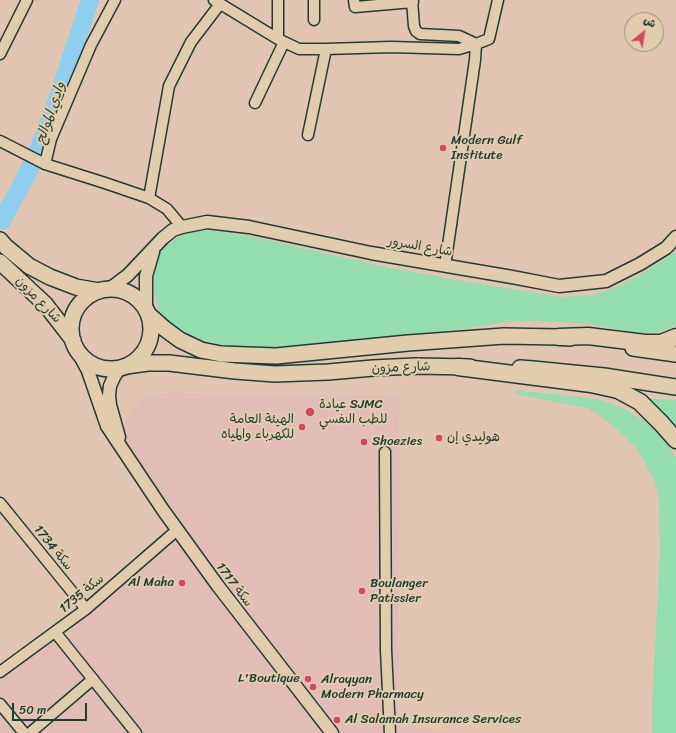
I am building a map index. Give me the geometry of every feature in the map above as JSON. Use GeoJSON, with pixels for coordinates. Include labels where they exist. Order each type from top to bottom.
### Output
{"type":"FeatureCollection","features":[{"type":"Feature","properties":{"kind":"highway"},"geometry":{"type":"LineString","coordinates":[[559,337],[588,336],[645,343],[661,343],[676,337]]}},
{"type":"Feature","properties":{"kind":"highway"},"geometry":{"type":"LineString","coordinates":[[458,367],[591,384],[618,390],[640,402],[676,440]]}},
{"type":"Feature","properties":{"kind":"main road","name":"شارع مزون"},"geometry":{"type":"LineString","coordinates":[[0,240],[29,266],[50,277],[76,287],[103,290]]}},
{"type":"Feature","properties":{"kind":"main road","name":"شارع مزون"},"geometry":{"type":"LineString","coordinates":[[0,262],[45,304],[76,346]]}},
{"type":"Feature","properties":{"kind":"main road"},"geometry":{"type":"LineString","coordinates":[[103,290],[123,291],[136,298],[147,311],[152,327],[151,334],[147,348],[138,359],[123,368],[104,369],[89,363],[83,358],[76,346],[71,332],[73,317],[76,310],[85,299],[92,294],[103,290]]}},
{"type":"Feature","properties":{"kind":"main road","name":"شارع مزون"},"geometry":{"type":"LineString","coordinates":[[147,311],[165,329],[180,340],[201,350],[221,354],[276,356],[408,343],[504,336],[559,337],[676,354]]}},
{"type":"Feature","properties":{"kind":"main road","name":"شارع مزون"},"geometry":{"type":"LineString","coordinates":[[123,368],[148,363],[169,362],[236,371],[275,374],[415,366],[533,369],[604,376],[676,387]]}},
{"type":"Feature","properties":{"kind":"street"},"geometry":{"type":"LineString","coordinates":[[0,54],[27,0]]}},
{"type":"Feature","properties":{"kind":"street"},"geometry":{"type":"LineString","coordinates":[[45,164],[51,139],[91,44],[115,0]]}},
{"type":"Feature","properties":{"kind":"street"},"geometry":{"type":"LineString","coordinates":[[255,103],[281,41],[278,0]]}},
{"type":"Feature","properties":{"kind":"street"},"geometry":{"type":"LineString","coordinates":[[314,0],[314,20]]}},
{"type":"Feature","properties":{"kind":"street"},"geometry":{"type":"LineString","coordinates":[[354,0],[355,7],[412,1],[414,26],[416,31],[420,34],[459,36],[476,44]]}},
{"type":"Feature","properties":{"kind":"street"},"geometry":{"type":"LineString","coordinates":[[149,198],[169,86],[191,42],[217,2],[281,41],[300,49],[390,47],[459,49],[489,39],[498,0]]}},
{"type":"Feature","properties":{"kind":"street"},"geometry":{"type":"LineString","coordinates":[[445,266],[474,68],[476,44]]}},
{"type":"Feature","properties":{"kind":"street"},"geometry":{"type":"LineString","coordinates":[[308,135],[326,49]]}},
{"type":"Feature","properties":{"kind":"street"},"geometry":{"type":"LineString","coordinates":[[0,141],[45,164],[149,198],[167,209],[182,227]]}},
{"type":"Feature","properties":{"kind":"street","name":"شارع السرور"},"geometry":{"type":"LineString","coordinates":[[103,290],[128,275],[163,238],[173,230],[207,222],[249,227],[371,253],[559,286],[606,281],[640,264],[666,248],[676,237]]}},
{"type":"Feature","properties":{"kind":"street"},"geometry":{"type":"LineString","coordinates":[[147,311],[146,276],[155,246]]}},
{"type":"Feature","properties":{"kind":"street","name":"سكة 1717"},"geometry":{"type":"LineString","coordinates":[[76,346],[88,372],[107,426],[177,530],[218,586],[332,733]]}},
{"type":"Feature","properties":{"kind":"street","name":"سكة 1717"},"geometry":{"type":"LineString","coordinates":[[122,448],[109,395],[110,386],[114,377],[123,368]]}},
{"type":"Feature","properties":{"kind":"street"},"geometry":{"type":"LineString","coordinates":[[385,452],[386,650],[390,733]]}},
{"type":"Feature","properties":{"kind":"street","name":"سكة 1734"},"geometry":{"type":"LineString","coordinates":[[0,503],[86,609]]}},
{"type":"Feature","properties":{"kind":"street","name":"سكة 1735"},"geometry":{"type":"LineString","coordinates":[[0,672],[86,609],[177,530]]}},
{"type":"Feature","properties":{"kind":"street"},"geometry":{"type":"LineString","coordinates":[[55,632],[136,733]]}},
{"type":"Feature","properties":{"kind":"street"},"geometry":{"type":"LineString","coordinates":[[30,733],[93,679]]}},
{"type":"Feature","properties":{"kind":"street"},"geometry":{"type":"LineString","coordinates":[[0,704],[24,733]]}},
{"type":"Feature","properties":{"kind":"shaded area"},"geometry":{"type":"Polygon","coordinates":[[[174,392],[209,394],[383,396],[399,398],[398,725],[463,733],[0,733],[0,672],[176,530],[118,434],[142,399],[161,393],[174,392]]]}},
{"type":"Feature","properties":{"kind":"green space"},"geometry":{"type":"Polygon","coordinates":[[[200,230],[250,236],[376,265],[560,297],[590,295],[604,292],[640,275],[676,252],[676,325],[656,332],[645,333],[590,324],[529,321],[503,322],[464,329],[291,346],[257,348],[222,345],[188,334],[165,318],[159,311],[154,291],[154,272],[159,254],[165,246],[189,232],[200,230]]]}},
{"type":"Feature","properties":{"kind":"green space"},"geometry":{"type":"Polygon","coordinates":[[[514,390],[597,399],[613,404],[625,409],[650,425],[665,441],[675,456],[676,733],[652,733],[660,553],[659,499],[655,482],[637,449],[614,426],[596,413],[587,408],[516,394],[514,390]]]}},
{"type":"Feature","properties":{"kind":"green space"},"geometry":{"type":"Polygon","coordinates":[[[644,398],[676,400],[676,427],[662,412],[644,398]]]}},
{"type":"Feature","properties":{"kind":"waterway","name":"وادي الموالح"},"geometry":{"type":"LineString","coordinates":[[2,221],[35,159],[60,91],[90,0]]}},
{"type":"Feature","properties":{"kind":"place","name":"Modern Gulf Institute"},"geometry":{"type":"Point","coordinates":[443,148]}},
{"type":"Feature","properties":{"kind":"place","name":"عيادة SJMC للطب النفسي"},"geometry":{"type":"Point","coordinates":[310,412]}},
{"type":"Feature","properties":{"kind":"place","name":"الهيئة العامة للكهرباء والمياه"},"geometry":{"type":"Point","coordinates":[302,427]}},
{"type":"Feature","properties":{"kind":"place","name":"هوليدي إن"},"geometry":{"type":"Point","coordinates":[439,438]}},
{"type":"Feature","properties":{"kind":"place","name":"Shoezies"},"geometry":{"type":"Point","coordinates":[364,442]}},
{"type":"Feature","properties":{"kind":"place","name":"Al Maha"},"geometry":{"type":"Point","coordinates":[182,583]}},
{"type":"Feature","properties":{"kind":"place","name":"Boulanger Patissier"},"geometry":{"type":"Point","coordinates":[362,591]}},
{"type":"Feature","properties":{"kind":"place","name":"L'Boutique"},"geometry":{"type":"Point","coordinates":[308,679]}},
{"type":"Feature","properties":{"kind":"place","name":"Alrayyan Modern Pharmacy"},"geometry":{"type":"Point","coordinates":[313,687]}},
{"type":"Feature","properties":{"kind":"place","name":"Al Salamah Insurance Services"},"geometry":{"type":"Point","coordinates":[337,720]}}]}
